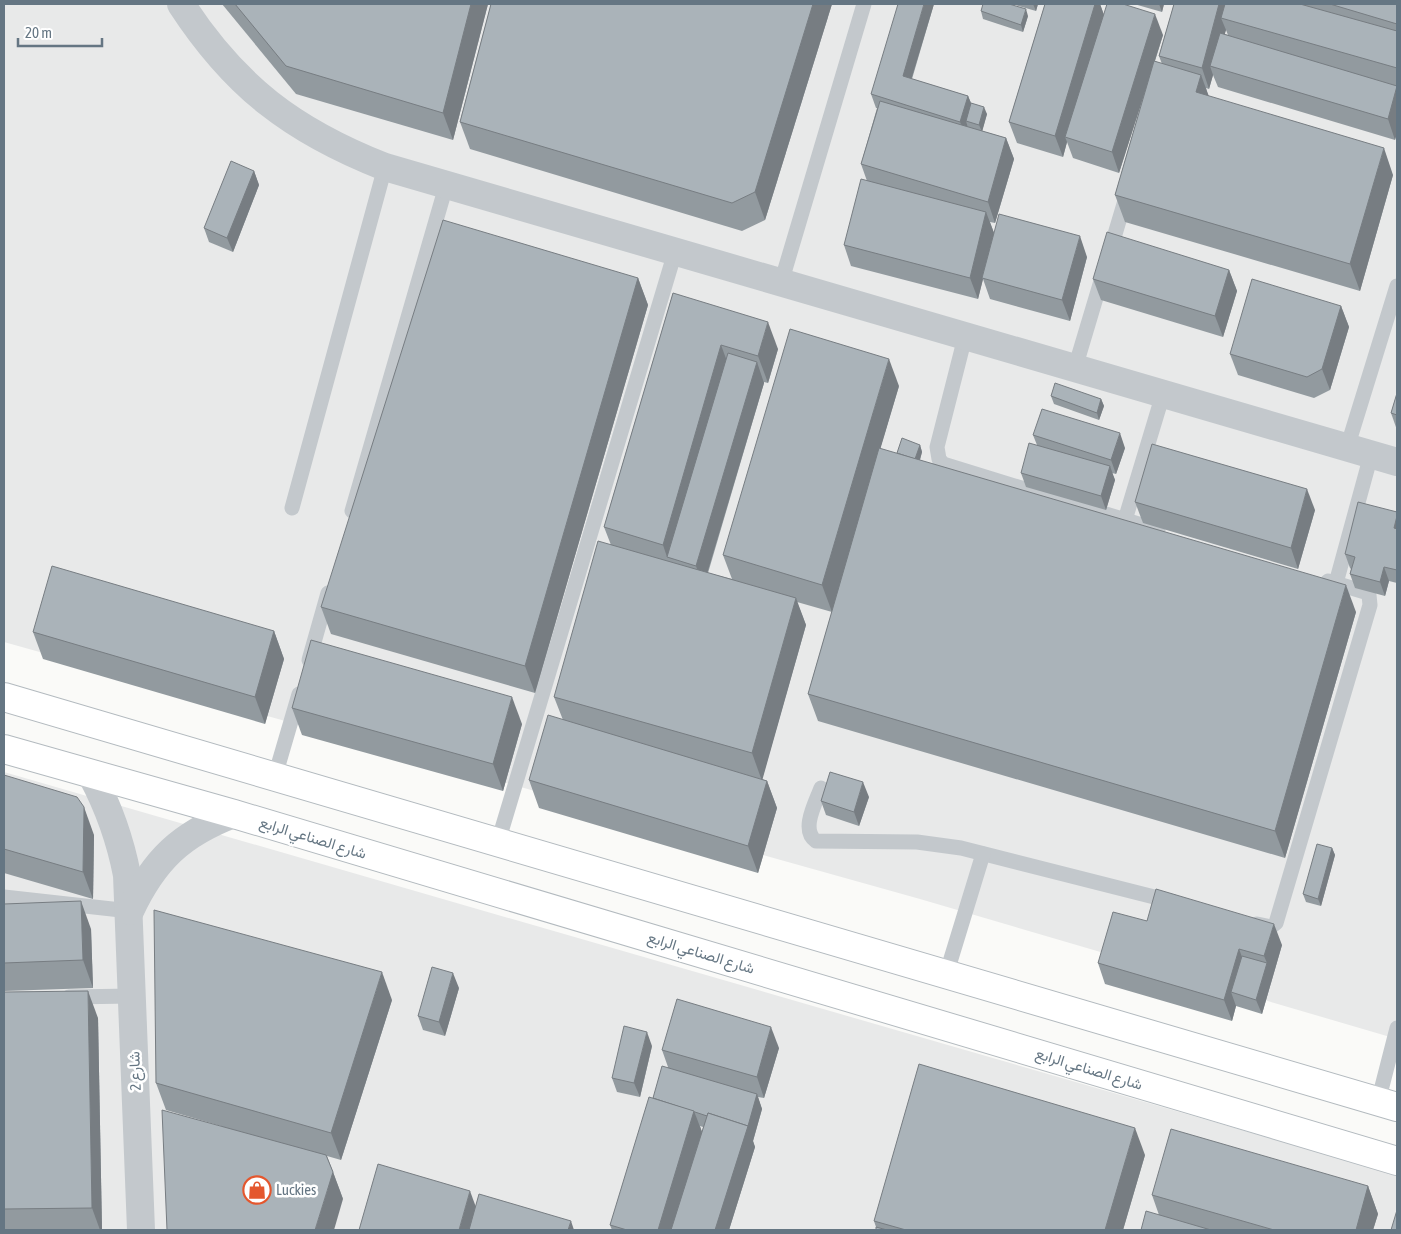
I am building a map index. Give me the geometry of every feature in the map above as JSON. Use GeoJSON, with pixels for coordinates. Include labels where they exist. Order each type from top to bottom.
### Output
{"type":"FeatureCollection","features":[{"type":"Feature","properties":{"kind":"main road"},"geometry":{"type":"LineString","coordinates":[[4,697],[1388,1104]]}},
{"type":"Feature","properties":{"kind":"main road","name":"شارع الصناعي الرابع"},"geometry":{"type":"LineString","coordinates":[[4,749],[92,776],[234,814],[1397,1160]]}},
{"type":"Feature","properties":{"kind":"street"},"geometry":{"type":"LineString","coordinates":[[181,4],[222,60],[250,88],[280,113],[314,135],[348,152],[385,167],[1397,462]]}},
{"type":"Feature","properties":{"kind":"street","name":"شارع 2"},"geometry":{"type":"LineString","coordinates":[[92,776],[109,807],[120,841],[127,876],[130,911],[141,1230]]}},
{"type":"Feature","properties":{"kind":"street","name":"شارع 2"},"geometry":{"type":"LineString","coordinates":[[130,911],[143,884],[160,860],[174,847],[206,825],[234,814]]}},
{"type":"Feature","properties":{"kind":"lane"},"geometry":{"type":"LineString","coordinates":[[781,283],[864,4]]}},
{"type":"Feature","properties":{"kind":"lane"},"geometry":{"type":"LineString","coordinates":[[292,508],[385,167]]}},
{"type":"Feature","properties":{"kind":"lane"},"geometry":{"type":"LineString","coordinates":[[1075,368],[1131,181]]}},
{"type":"Feature","properties":{"kind":"lane"},"geometry":{"type":"LineString","coordinates":[[347,527],[446,186]]}},
{"type":"Feature","properties":{"kind":"lane"},"geometry":{"type":"LineString","coordinates":[[498,842],[675,252]]}},
{"type":"Feature","properties":{"kind":"lane"},"geometry":{"type":"LineString","coordinates":[[1336,583],[1359,451],[1397,286]]}},
{"type":"Feature","properties":{"kind":"lane"},"geometry":{"type":"LineString","coordinates":[[965,337],[937,447],[939,459],[948,467],[1171,534]]}},
{"type":"Feature","properties":{"kind":"lane"},"geometry":{"type":"LineString","coordinates":[[1125,520],[1163,394]]}},
{"type":"Feature","properties":{"kind":"lane"},"geometry":{"type":"LineString","coordinates":[[275,776],[334,575]]}},
{"type":"Feature","properties":{"kind":"lane"},"geometry":{"type":"LineString","coordinates":[[1240,919],[1271,927],[1276,923],[1370,605],[1369,595],[1364,592],[1318,578]]}},
{"type":"Feature","properties":{"kind":"lane"},"geometry":{"type":"LineString","coordinates":[[312,651],[330,656]]}},
{"type":"Feature","properties":{"kind":"lane"},"geometry":{"type":"LineString","coordinates":[[516,713],[535,719]]}},
{"type":"Feature","properties":{"kind":"lane"},"geometry":{"type":"LineString","coordinates":[[821,788],[808,827],[812,838],[816,841],[917,842],[954,847],[1192,907]]}},
{"type":"Feature","properties":{"kind":"lane"},"geometry":{"type":"LineString","coordinates":[[946,975],[983,854]]}},
{"type":"Feature","properties":{"kind":"lane"},"geometry":{"type":"LineString","coordinates":[[4,897],[130,911]]}},
{"type":"Feature","properties":{"kind":"lane"},"geometry":{"type":"LineString","coordinates":[[53,998],[133,996]]}},
{"type":"Feature","properties":{"kind":"lane"},"geometry":{"type":"LineString","coordinates":[[1388,1104],[1397,1028]]}},
{"type":"Feature","properties":{"kind":"shaded area"},"geometry":{"type":"Polygon","coordinates":[[[4,4],[1397,4],[1397,1039],[920,899],[4,642],[4,4]]]}},
{"type":"Feature","properties":{"kind":"shaded area"},"geometry":{"type":"Polygon","coordinates":[[[4,772],[1397,1175],[1397,1230],[4,1230],[4,772]]]}},
{"type":"Feature","properties":{"kind":"building"},"geometry":{"type":"Polygon","coordinates":[[[235,4],[471,4],[443,113],[286,66],[235,4]]]}},
{"type":"Feature","properties":{"kind":"building"},"geometry":{"type":"Polygon","coordinates":[[[491,4],[813,4],[755,192],[732,203],[460,122],[491,4]]]}},
{"type":"Feature","properties":{"kind":"building"},"geometry":{"type":"Polygon","coordinates":[[[898,4],[924,4],[903,76],[968,96],[960,122],[871,94],[898,4]]]}},
{"type":"Feature","properties":{"kind":"building"},"geometry":{"type":"Polygon","coordinates":[[[983,4],[1009,4],[1026,9],[1021,25],[981,11],[983,4]]]}},
{"type":"Feature","properties":{"kind":"building"},"geometry":{"type":"Polygon","coordinates":[[[1045,4],[1095,4],[1055,136],[1009,122],[1045,4]]]}},
{"type":"Feature","properties":{"kind":"building"},"geometry":{"type":"Polygon","coordinates":[[[1107,4],[1123,4],[1155,14],[1112,152],[1065,137],[1107,4]]]}},
{"type":"Feature","properties":{"kind":"building"},"geometry":{"type":"Polygon","coordinates":[[[1174,4],[1219,4],[1202,68],[1159,56],[1174,4]]]}},
{"type":"Feature","properties":{"kind":"building"},"geometry":{"type":"Polygon","coordinates":[[[1225,4],[1300,4],[1397,31],[1397,68],[1221,18],[1225,4]]]}},
{"type":"Feature","properties":{"kind":"building"},"geometry":{"type":"Polygon","coordinates":[[[1330,4],[1397,4],[1397,24],[1330,4]]]}},
{"type":"Feature","properties":{"kind":"building"},"geometry":{"type":"Polygon","coordinates":[[[1220,33],[1397,86],[1388,119],[1210,66],[1220,33]]]}},
{"type":"Feature","properties":{"kind":"building"},"geometry":{"type":"Polygon","coordinates":[[[1154,61],[1201,75],[1196,92],[1384,148],[1350,264],[1115,195],[1154,61]]]}},
{"type":"Feature","properties":{"kind":"building"},"geometry":{"type":"Polygon","coordinates":[[[880,101],[1006,138],[988,202],[861,164],[880,101]]]}},
{"type":"Feature","properties":{"kind":"building"},"geometry":{"type":"Polygon","coordinates":[[[971,103],[984,107],[979,125],[966,121],[971,103]]]}},
{"type":"Feature","properties":{"kind":"building"},"geometry":{"type":"Polygon","coordinates":[[[231,161],[254,171],[227,238],[204,228],[231,161]]]}},
{"type":"Feature","properties":{"kind":"building"},"geometry":{"type":"Polygon","coordinates":[[[861,179],[986,212],[970,278],[844,245],[861,179]]]}},
{"type":"Feature","properties":{"kind":"building"},"geometry":{"type":"Polygon","coordinates":[[[999,214],[1080,236],[1062,300],[982,278],[999,214]]]}},
{"type":"Feature","properties":{"kind":"building"},"geometry":{"type":"Polygon","coordinates":[[[443,220],[638,278],[525,666],[321,607],[443,220]]]}},
{"type":"Feature","properties":{"kind":"building"},"geometry":{"type":"Polygon","coordinates":[[[1107,232],[1229,270],[1215,316],[1093,279],[1107,232]]]}},
{"type":"Feature","properties":{"kind":"building"},"geometry":{"type":"Polygon","coordinates":[[[1252,279],[1341,306],[1322,369],[1307,377],[1230,354],[1252,279]]]}},
{"type":"Feature","properties":{"kind":"building"},"geometry":{"type":"Polygon","coordinates":[[[673,293],[768,322],[758,356],[721,345],[663,545],[604,527],[673,293]]]}},
{"type":"Feature","properties":{"kind":"building"},"geometry":{"type":"Polygon","coordinates":[[[790,329],[889,359],[822,585],[723,555],[790,329]]]}},
{"type":"Feature","properties":{"kind":"building"},"geometry":{"type":"Polygon","coordinates":[[[728,353],[757,362],[696,566],[667,557],[728,353]]]}},
{"type":"Feature","properties":{"kind":"building"},"geometry":{"type":"Polygon","coordinates":[[[1055,383],[1101,399],[1097,413],[1051,396],[1055,383]]]}},
{"type":"Feature","properties":{"kind":"building"},"geometry":{"type":"Polygon","coordinates":[[[1397,393],[1397,415],[1391,413],[1397,393]]]}},
{"type":"Feature","properties":{"kind":"building"},"geometry":{"type":"Polygon","coordinates":[[[1042,409],[1120,433],[1111,460],[1033,435],[1042,409]]]}},
{"type":"Feature","properties":{"kind":"building"},"geometry":{"type":"Polygon","coordinates":[[[902,438],[920,445],[915,459],[897,453],[902,438]]]}},
{"type":"Feature","properties":{"kind":"building"},"geometry":{"type":"Polygon","coordinates":[[[1029,443],[1110,466],[1101,496],[1021,473],[1029,443]]]}},
{"type":"Feature","properties":{"kind":"building"},"geometry":{"type":"Polygon","coordinates":[[[1152,444],[1307,489],[1291,548],[1135,502],[1152,444]]]}},
{"type":"Feature","properties":{"kind":"building"},"geometry":{"type":"Polygon","coordinates":[[[879,448],[1346,585],[1275,831],[808,694],[879,448]]]}},
{"type":"Feature","properties":{"kind":"building"},"geometry":{"type":"Polygon","coordinates":[[[1358,502],[1397,512],[1394,528],[1397,529],[1397,570],[1384,567],[1380,582],[1350,574],[1355,557],[1345,554],[1358,502]]]}},
{"type":"Feature","properties":{"kind":"building"},"geometry":{"type":"Polygon","coordinates":[[[598,541],[796,598],[752,753],[554,697],[598,541]]]}},
{"type":"Feature","properties":{"kind":"building"},"geometry":{"type":"Polygon","coordinates":[[[52,566],[274,631],[255,697],[33,632],[52,566]]]}},
{"type":"Feature","properties":{"kind":"building"},"geometry":{"type":"Polygon","coordinates":[[[311,640],[512,697],[493,764],[292,708],[311,640]]]}},
{"type":"Feature","properties":{"kind":"building"},"geometry":{"type":"Polygon","coordinates":[[[548,715],[767,781],[748,846],[529,780],[548,715]]]}},
{"type":"Feature","properties":{"kind":"building"},"geometry":{"type":"Polygon","coordinates":[[[830,772],[863,782],[854,812],[821,801],[830,772]]]}},
{"type":"Feature","properties":{"kind":"building"},"geometry":{"type":"Polygon","coordinates":[[[4,775],[77,797],[84,807],[83,872],[4,849],[4,775]]]}},
{"type":"Feature","properties":{"kind":"building"},"geometry":{"type":"Polygon","coordinates":[[[1317,844],[1332,848],[1318,899],[1303,894],[1317,844]]]}},
{"type":"Feature","properties":{"kind":"building"},"geometry":{"type":"Polygon","coordinates":[[[1156,889],[1274,924],[1264,956],[1239,949],[1224,1000],[1098,963],[1113,912],[1147,921],[1156,889]]]}},
{"type":"Feature","properties":{"kind":"building"},"geometry":{"type":"Polygon","coordinates":[[[81,901],[83,960],[4,963],[4,904],[81,901]]]}},
{"type":"Feature","properties":{"kind":"building"},"geometry":{"type":"Polygon","coordinates":[[[154,910],[382,972],[331,1133],[156,1083],[154,910]]]}},
{"type":"Feature","properties":{"kind":"building"},"geometry":{"type":"Polygon","coordinates":[[[1242,956],[1267,963],[1256,1000],[1231,992],[1242,956]]]}},
{"type":"Feature","properties":{"kind":"building"},"geometry":{"type":"Polygon","coordinates":[[[432,967],[453,973],[439,1022],[418,1016],[432,967]]]}},
{"type":"Feature","properties":{"kind":"building"},"geometry":{"type":"Polygon","coordinates":[[[88,991],[92,1208],[4,1209],[4,992],[88,991]]]}},
{"type":"Feature","properties":{"kind":"building"},"geometry":{"type":"Polygon","coordinates":[[[677,999],[771,1027],[757,1077],[662,1050],[677,999]]]}},
{"type":"Feature","properties":{"kind":"building"},"geometry":{"type":"Polygon","coordinates":[[[624,1026],[647,1032],[634,1083],[612,1078],[624,1026]]]}},
{"type":"Feature","properties":{"kind":"building"},"geometry":{"type":"Polygon","coordinates":[[[919,1064],[1135,1128],[1105,1230],[906,1230],[874,1221],[919,1064]]]}},
{"type":"Feature","properties":{"kind":"building"},"geometry":{"type":"Polygon","coordinates":[[[662,1066],[757,1094],[748,1126],[708,1113],[707,1116],[653,1098],[662,1066]]]}},
{"type":"Feature","properties":{"kind":"building"},"geometry":{"type":"Polygon","coordinates":[[[649,1097],[694,1111],[658,1230],[627,1230],[610,1225],[649,1097]]]}},
{"type":"Feature","properties":{"kind":"building","name":"Luckies"},"geometry":{"type":"Polygon","coordinates":[[[162,1110],[326,1155],[333,1172],[315,1230],[167,1230],[162,1110]]]}},
{"type":"Feature","properties":{"kind":"building"},"geometry":{"type":"Polygon","coordinates":[[[708,1113],[748,1126],[715,1230],[671,1230],[708,1113]]]}},
{"type":"Feature","properties":{"kind":"building"},"geometry":{"type":"Polygon","coordinates":[[[1171,1129],[1368,1186],[1356,1230],[1274,1230],[1152,1195],[1171,1129]]]}},
{"type":"Feature","properties":{"kind":"building"},"geometry":{"type":"Polygon","coordinates":[[[378,1164],[470,1191],[459,1230],[359,1230],[378,1164]]]}},
{"type":"Feature","properties":{"kind":"building"},"geometry":{"type":"Polygon","coordinates":[[[479,1194],[571,1221],[568,1230],[469,1230],[479,1194]]]}},
{"type":"Feature","properties":{"kind":"building"},"geometry":{"type":"Polygon","coordinates":[[[1397,1210],[1397,1230],[1391,1230],[1397,1210]]]}},
{"type":"Feature","properties":{"kind":"building"},"geometry":{"type":"Polygon","coordinates":[[[1146,1211],[1211,1230],[1141,1230],[1146,1211]]]}},
{"type":"Feature","properties":{"kind":"building"},"geometry":{"type":"Polygon","coordinates":[[[876,1227],[887,1230],[876,1230],[876,1227]]]}},
{"type":"Feature","properties":{"kind":"place","name":"Luckies"},"geometry":{"type":"Point","coordinates":[257,1190]}}]}
